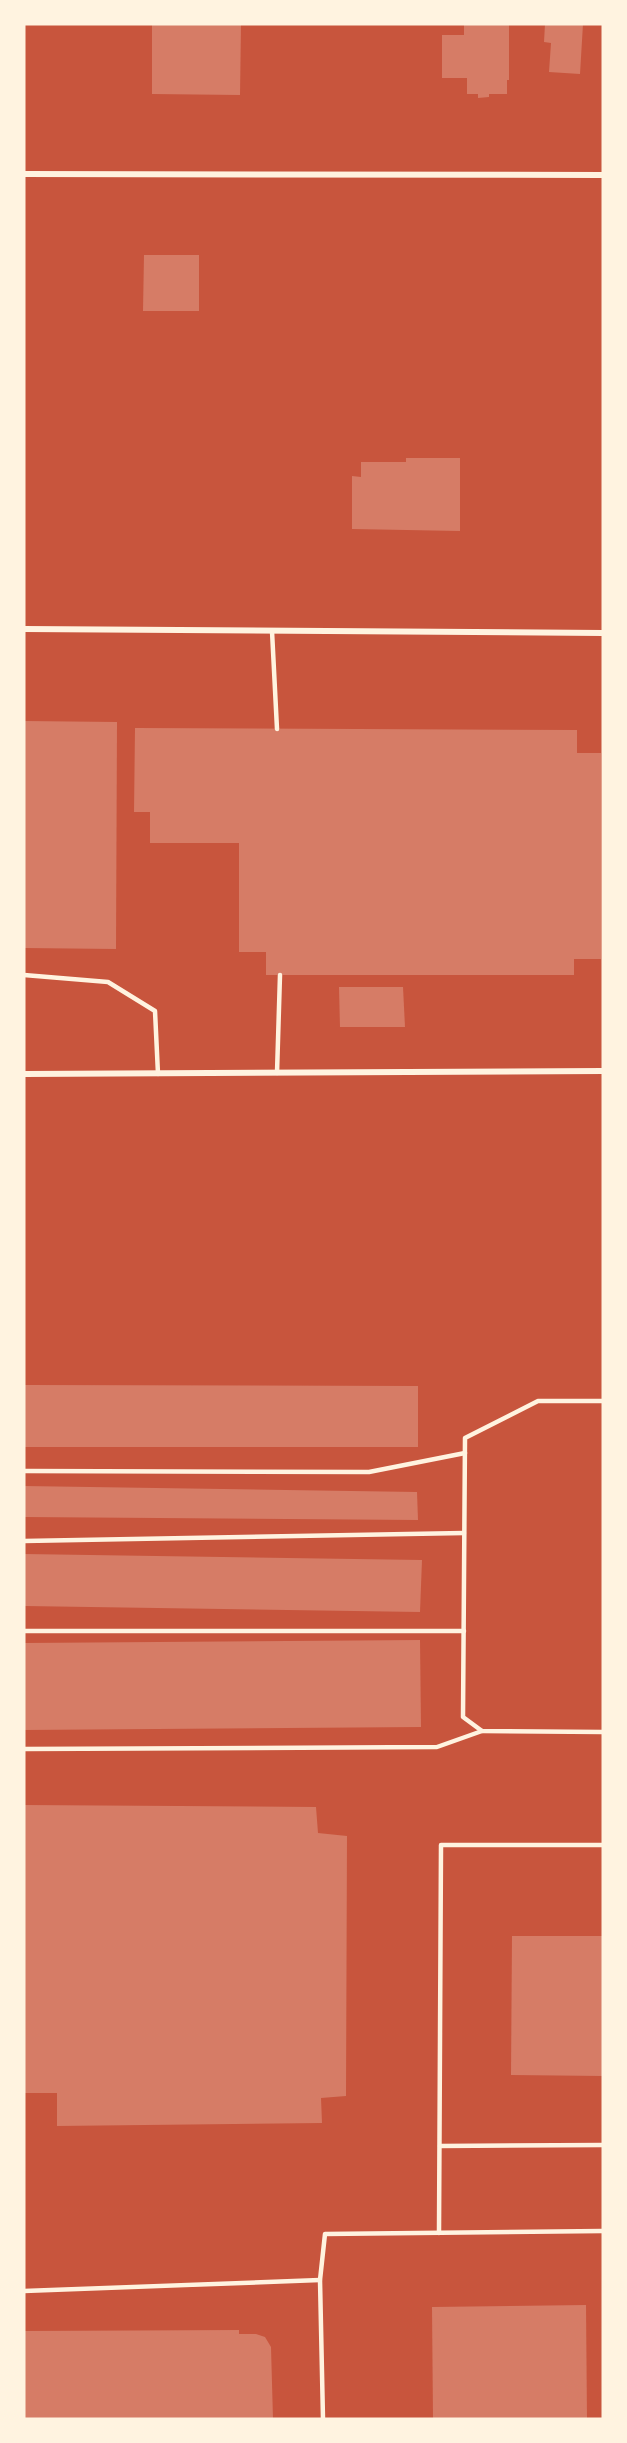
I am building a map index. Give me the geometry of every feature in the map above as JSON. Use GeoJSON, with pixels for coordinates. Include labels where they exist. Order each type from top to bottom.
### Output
{"type":"FeatureCollection","features":[{"type":"Feature","properties":{"kind":"street"},"geometry":{"type":"LineString","coordinates":[[24,174],[603,175]]}},
{"type":"Feature","properties":{"kind":"street"},"geometry":{"type":"LineString","coordinates":[[24,629],[603,633]]}},
{"type":"Feature","properties":{"kind":"street"},"geometry":{"type":"LineString","coordinates":[[24,1074],[603,1071]]}},
{"type":"Feature","properties":{"kind":"lane"},"geometry":{"type":"LineString","coordinates":[[272,631],[277,729]]}},
{"type":"Feature","properties":{"kind":"lane"},"geometry":{"type":"LineString","coordinates":[[24,975],[108,982],[155,1011],[158,1074]]}},
{"type":"Feature","properties":{"kind":"lane"},"geometry":{"type":"LineString","coordinates":[[277,1073],[280,975]]}},
{"type":"Feature","properties":{"kind":"lane"},"geometry":{"type":"LineString","coordinates":[[482,1731],[462,1718],[465,1438],[538,1401],[603,1401]]}},
{"type":"Feature","properties":{"kind":"lane"},"geometry":{"type":"LineString","coordinates":[[24,1470],[369,1472],[465,1454]]}},
{"type":"Feature","properties":{"kind":"lane"},"geometry":{"type":"LineString","coordinates":[[24,1541],[464,1533]]}},
{"type":"Feature","properties":{"kind":"lane"},"geometry":{"type":"LineString","coordinates":[[24,1631],[464,1631]]}},
{"type":"Feature","properties":{"kind":"lane"},"geometry":{"type":"LineString","coordinates":[[24,1749],[437,1747],[482,1731],[603,1732]]}},
{"type":"Feature","properties":{"kind":"lane"},"geometry":{"type":"LineString","coordinates":[[439,2233],[441,1845],[603,1845]]}},
{"type":"Feature","properties":{"kind":"lane"},"geometry":{"type":"LineString","coordinates":[[440,2146],[603,2145]]}},
{"type":"Feature","properties":{"kind":"lane"},"geometry":{"type":"LineString","coordinates":[[323,2419],[320,2280],[325,2234],[603,2230]]}},
{"type":"Feature","properties":{"kind":"lane"},"geometry":{"type":"LineString","coordinates":[[24,2291],[320,2280]]}},
{"type":"Feature","properties":{"kind":"building"},"geometry":{"type":"Polygon","coordinates":[[[152,24],[241,24],[240,95],[152,94],[152,24]]]}},
{"type":"Feature","properties":{"kind":"building"},"geometry":{"type":"Polygon","coordinates":[[[464,24],[509,24],[507,94],[489,94],[489,97],[478,98],[478,94],[467,94],[467,78],[442,78],[442,35],[464,35],[464,24]]]}},
{"type":"Feature","properties":{"kind":"building"},"geometry":{"type":"Polygon","coordinates":[[[545,24],[583,24],[580,74],[549,72],[551,43],[544,42],[545,24]]]}},
{"type":"Feature","properties":{"kind":"building"},"geometry":{"type":"Polygon","coordinates":[[[144,255],[199,255],[199,311],[143,311],[144,255]]]}},
{"type":"Feature","properties":{"kind":"building"},"geometry":{"type":"Polygon","coordinates":[[[406,458],[460,458],[460,531],[352,529],[352,476],[361,477],[361,462],[406,462],[406,458]]]}},
{"type":"Feature","properties":{"kind":"building"},"geometry":{"type":"Polygon","coordinates":[[[24,721],[117,722],[116,949],[24,948],[24,721]]]}},
{"type":"Feature","properties":{"kind":"building"},"geometry":{"type":"Polygon","coordinates":[[[135,728],[577,730],[577,753],[601,753],[601,959],[574,959],[574,975],[266,975],[266,952],[239,952],[239,843],[150,843],[150,812],[134,812],[135,728]]]}},
{"type":"Feature","properties":{"kind":"building"},"geometry":{"type":"Polygon","coordinates":[[[339,987],[403,987],[405,1027],[340,1027],[339,987]]]}},
{"type":"Feature","properties":{"kind":"building"},"geometry":{"type":"Polygon","coordinates":[[[24,1385],[418,1386],[418,1447],[24,1447],[24,1385]]]}},
{"type":"Feature","properties":{"kind":"building"},"geometry":{"type":"Polygon","coordinates":[[[24,1486],[417,1492],[418,1520],[24,1517],[24,1486]]]}},
{"type":"Feature","properties":{"kind":"building"},"geometry":{"type":"Polygon","coordinates":[[[24,1554],[422,1560],[420,1612],[24,1606],[24,1554]]]}},
{"type":"Feature","properties":{"kind":"building"},"geometry":{"type":"Polygon","coordinates":[[[420,1640],[421,1727],[24,1730],[24,1643],[420,1640]]]}},
{"type":"Feature","properties":{"kind":"building"},"geometry":{"type":"Polygon","coordinates":[[[24,1805],[316,1807],[318,1833],[347,1836],[346,2096],[321,2098],[322,2123],[57,2126],[57,2093],[24,2093],[24,1805]]]}},
{"type":"Feature","properties":{"kind":"building"},"geometry":{"type":"Polygon","coordinates":[[[512,1936],[603,1936],[603,2076],[511,2075],[512,1936]]]}},
{"type":"Feature","properties":{"kind":"building"},"geometry":{"type":"Polygon","coordinates":[[[586,2305],[587,2419],[433,2419],[432,2307],[586,2305]]]}},
{"type":"Feature","properties":{"kind":"building"},"geometry":{"type":"Polygon","coordinates":[[[239,2330],[239,2334],[256,2334],[265,2337],[271,2347],[273,2419],[24,2419],[24,2331],[239,2330]]]}}]}
